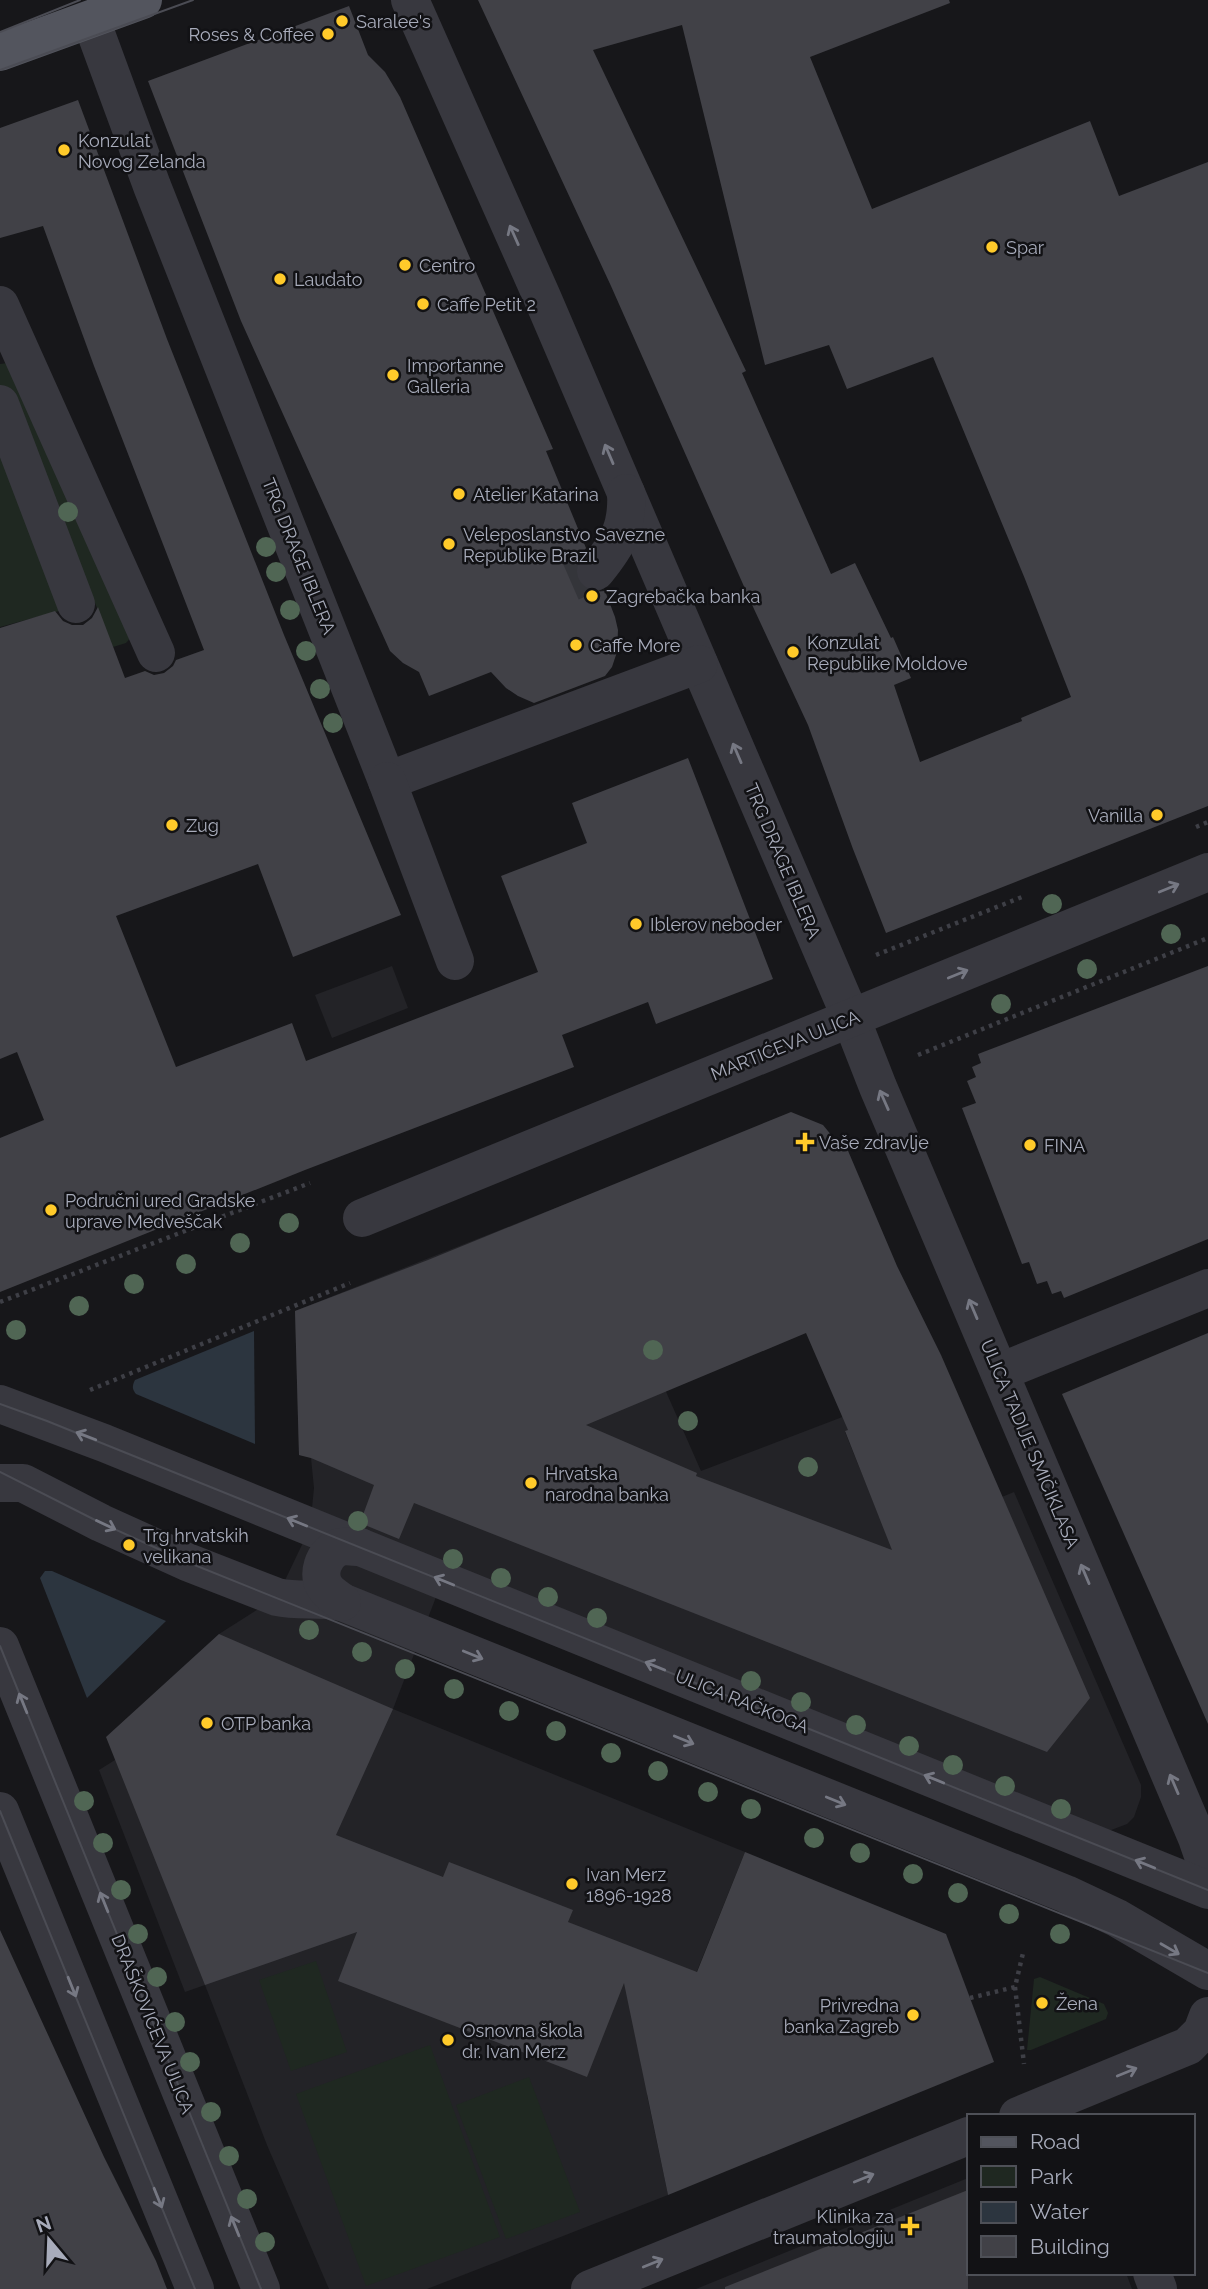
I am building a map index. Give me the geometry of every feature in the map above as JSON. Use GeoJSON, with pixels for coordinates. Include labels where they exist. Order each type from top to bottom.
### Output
{"type":"FeatureCollection","features":[{"type":"Feature","properties":{"kind":"main road"},"geometry":{"type":"LineString","coordinates":[[0,52],[143,0]]}},
{"type":"Feature","properties":{"kind":"street","name":"TRG DRAGE IBLERA"},"geometry":{"type":"LineString","coordinates":[[410,0],[542,297],[851,1018]]}},
{"type":"Feature","properties":{"kind":"street","name":"TRG DRAGE IBLERA"},"geometry":{"type":"LineString","coordinates":[[91,20],[152,186],[387,781],[455,961]]}},
{"type":"Feature","properties":{"kind":"street"},"geometry":{"type":"LineString","coordinates":[[0,307],[156,653]]}},
{"type":"Feature","properties":{"kind":"street"},"geometry":{"type":"LineString","coordinates":[[0,404],[76,604]]}},
{"type":"Feature","properties":{"kind":"street"},"geometry":{"type":"LineString","coordinates":[[626,493],[627,508],[619,540],[596,571],[644,579],[657,585],[670,597]]}},
{"type":"Feature","properties":{"kind":"street"},"geometry":{"type":"LineString","coordinates":[[387,781],[699,664]]}},
{"type":"Feature","properties":{"kind":"street","name":"MARTIĆEVA ULICA"},"geometry":{"type":"LineString","coordinates":[[362,1217],[1208,872]]}},
{"type":"Feature","properties":{"kind":"street","name":"ULICA TADIJE SMIČIKLASA"},"geometry":{"type":"LineString","coordinates":[[851,1018],[1197,1838],[1208,1870]]}},
{"type":"Feature","properties":{"kind":"street"},"geometry":{"type":"LineString","coordinates":[[1000,1372],[1208,1288]]}},
{"type":"Feature","properties":{"kind":"street"},"geometry":{"type":"LineString","coordinates":[[0,1404],[93,1438],[360,1547]]}},
{"type":"Feature","properties":{"kind":"street"},"geometry":{"type":"LineString","coordinates":[[0,1482],[23,1483],[150,1545],[277,1597],[342,1602],[1066,1894],[1117,1918],[1208,1971]]}},
{"type":"Feature","properties":{"kind":"street"},"geometry":{"type":"LineString","coordinates":[[342,1602],[329,1593],[323,1584],[323,1563],[328,1555],[337,1549],[360,1547]]}},
{"type":"Feature","properties":{"kind":"street","name":"ULICA RAČKOGA"},"geometry":{"type":"LineString","coordinates":[[360,1547],[1208,1890]]}},
{"type":"Feature","properties":{"kind":"street","name":"DRAŠKOVIĆEVA ULICA"},"geometry":{"type":"LineString","coordinates":[[0,1646],[261,2289]]}},
{"type":"Feature","properties":{"kind":"street"},"geometry":{"type":"LineString","coordinates":[[0,1811],[10,1862],[195,2289]]}},
{"type":"Feature","properties":{"kind":"street"},"geometry":{"type":"LineString","coordinates":[[10,1862],[77,1836]]}},
{"type":"Feature","properties":{"kind":"street"},"geometry":{"type":"LineString","coordinates":[[1028,2114],[1086,2103],[1188,2046],[1202,2032],[1208,2016]]}},
{"type":"Feature","properties":{"kind":"street"},"geometry":{"type":"LineString","coordinates":[[590,2289],[967,2136]]}},
{"type":"Feature","properties":{"kind":"path"},"geometry":{"type":"LineString","coordinates":[[918,1055],[1208,938]]}},
{"type":"Feature","properties":{"kind":"path"},"geometry":{"type":"LineString","coordinates":[[0,1302],[310,1183]]}},
{"type":"Feature","properties":{"kind":"path"},"geometry":{"type":"LineString","coordinates":[[82,1393],[350,1283]]}},
{"type":"Feature","properties":{"kind":"path"},"geometry":{"type":"LineString","coordinates":[[1023,1953],[1015,1986],[1024,2064]]}},
{"type":"Feature","properties":{"kind":"path"},"geometry":{"type":"LineString","coordinates":[[970,1998],[1015,1986]]}},
{"type":"Feature","properties":{"kind":"shaded area"},"geometry":{"type":"Polygon","coordinates":[[[392,966],[408,1008],[332,1038],[315,995],[392,966]]]}},
{"type":"Feature","properties":{"kind":"shaded area"},"geometry":{"type":"Polygon","coordinates":[[[578,1199],[701,1471],[858,1411],[864,1425],[845,1432],[879,1516],[912,1534],[1014,1492],[1141,1785],[1141,1797],[1134,1817],[1127,1824],[1106,1832],[446,1571],[393,1709],[745,1852],[647,2095],[668,2195],[427,2289],[329,2289],[267,2145],[205,1985],[185,1992],[99,1770],[115,1760],[219,1634],[277,1597],[310,1528],[314,1488],[311,1458],[299,1455],[295,1311],[578,1199]]]}},
{"type":"Feature","properties":{"kind":"shaded area","name":"Klinika za traumatologiju"},"geometry":{"type":"Polygon","coordinates":[[[967,2178],[967,2275],[1127,2275],[1132,2289],[696,2289],[967,2178]]]}},
{"type":"Feature","properties":{"kind":"green space"},"geometry":{"type":"Polygon","coordinates":[[[8,363],[133,635],[126,643],[113,647],[93,598],[59,611],[0,627],[0,364],[8,363]]]}},
{"type":"Feature","properties":{"kind":"green space"},"geometry":{"type":"Polygon","coordinates":[[[316,1961],[347,2052],[291,2071],[259,1980],[316,1961]]]}},
{"type":"Feature","properties":{"kind":"green space"},"geometry":{"type":"Polygon","coordinates":[[[1040,1977],[1104,2004],[1108,2013],[1106,2019],[1027,2050],[1034,1979],[1040,1977]]]}},
{"type":"Feature","properties":{"kind":"green space"},"geometry":{"type":"Polygon","coordinates":[[[430,2045],[500,2237],[366,2286],[296,2094],[430,2045]]]}},
{"type":"Feature","properties":{"kind":"green space"},"geometry":{"type":"Polygon","coordinates":[[[529,2077],[580,2212],[506,2239],[456,2105],[529,2077]]]}},
{"type":"Feature","properties":{"kind":"water"},"geometry":{"type":"Polygon","coordinates":[[[254,1331],[255,1444],[134,1391],[135,1380],[254,1331]]]}},
{"type":"Feature","properties":{"kind":"water"},"geometry":{"type":"Polygon","coordinates":[[[45,1571],[52,1571],[166,1621],[87,1698],[40,1578],[45,1571]]]}},
{"type":"Feature","properties":{"kind":"building"},"geometry":{"type":"Polygon","coordinates":[[[478,0],[949,0],[950,3],[810,57],[872,209],[1090,121],[1119,196],[1208,162],[1208,806],[886,933],[808,725],[611,286],[478,0]],[[682,25],[593,50],[746,371],[742,373],[831,574],[855,563],[891,638],[893,637],[911,678],[894,685],[920,762],[1022,721],[1021,718],[1071,697],[933,357],[847,389],[829,345],[765,365],[682,25]]]}},
{"type":"Feature","properties":{"kind":"building","name":"Importanne Galleria"},"geometry":{"type":"Polygon","coordinates":[[[349,6],[368,55],[385,72],[400,97],[553,449],[546,451],[586,548],[575,567],[576,580],[582,588],[592,592],[605,591],[615,617],[618,630],[617,652],[612,667],[605,676],[534,703],[506,688],[491,672],[429,696],[419,672],[390,651],[241,321],[148,81],[349,6]]]}},
{"type":"Feature","properties":{"kind":"building"},"geometry":{"type":"Polygon","coordinates":[[[78,100],[167,339],[284,635],[401,915],[293,957],[258,864],[116,916],[176,1067],[292,1023],[306,1061],[538,972],[501,876],[587,843],[572,803],[688,758],[773,979],[656,1024],[648,1002],[562,1035],[574,1067],[305,1170],[0,1292],[0,1138],[44,1120],[17,1052],[0,1059],[0,628],[55,611],[63,621],[72,625],[83,625],[92,618],[98,607],[125,678],[145,671],[154,675],[164,673],[176,660],[204,650],[43,226],[0,238],[0,128],[78,100]]]}},
{"type":"Feature","properties":{"kind":"building","name":"FINA"},"geometry":{"type":"Polygon","coordinates":[[[1208,966],[1208,1239],[1064,1298],[1061,1291],[1052,1294],[1047,1281],[1037,1284],[1029,1262],[1022,1264],[962,1108],[976,1103],[967,1081],[976,1077],[972,1067],[981,1063],[978,1054],[1208,966]]]}},
{"type":"Feature","properties":{"kind":"building","name":"Hrvatska narodna banka"},"geometry":{"type":"Polygon","coordinates":[[[791,1112],[823,1125],[837,1142],[846,1146],[897,1266],[941,1355],[1090,1698],[1047,1752],[414,1503],[399,1539],[360,1523],[374,1485],[299,1455],[295,1311],[428,1260],[791,1112]],[[806,1333],[586,1425],[697,1473],[696,1476],[892,1550],[845,1431],[848,1430],[806,1333]]]}},
{"type":"Feature","properties":{"kind":"building"},"geometry":{"type":"Polygon","coordinates":[[[1208,1333],[1208,1724],[1062,1394],[1208,1333]]]}},
{"type":"Feature","properties":{"kind":"building"},"geometry":{"type":"Polygon","coordinates":[[[219,1634],[393,1709],[336,1835],[443,1877],[449,1862],[573,1910],[568,1922],[697,1972],[745,1852],[946,1934],[994,2062],[668,2195],[624,1983],[587,2077],[338,1981],[357,1932],[205,1985],[106,1737],[219,1634]]]}},
{"type":"Feature","properties":{"kind":"building"},"geometry":{"type":"Polygon","coordinates":[[[0,1930],[104,2157],[156,2261],[167,2289],[0,2289],[0,1930]]]}},
{"type":"Feature","properties":{"kind":"building","name":"Klinika za traumatologiju"},"geometry":{"type":"Polygon","coordinates":[[[967,2190],[968,2289],[725,2287],[967,2190]]]}},
{"type":"Feature","properties":{"kind":"tunnel"},"geometry":{"type":"LineString","coordinates":[[571,582],[596,571]]}},
{"type":"Feature","properties":{"kind":"tram line"},"geometry":{"type":"LineString","coordinates":[[0,32],[80,0]]}},
{"type":"Feature","properties":{"kind":"tram line"},"geometry":{"type":"LineString","coordinates":[[0,70],[193,0]]}},
{"type":"Feature","properties":{"kind":"tram line"},"geometry":{"type":"LineString","coordinates":[[0,1404],[1208,1890]]}},
{"type":"Feature","properties":{"kind":"tram line"},"geometry":{"type":"LineString","coordinates":[[0,1472],[101,1523],[187,1562],[1208,1973]]}},
{"type":"Feature","properties":{"kind":"tram line"},"geometry":{"type":"LineString","coordinates":[[0,1646],[261,2289]]}},
{"type":"Feature","properties":{"kind":"tram line"},"geometry":{"type":"LineString","coordinates":[[0,1811],[195,2289]]}},
{"type":"Feature","properties":{"kind":"place","name":"Saralee's"},"geometry":{"type":"Point","coordinates":[342,21]}},
{"type":"Feature","properties":{"kind":"place","name":"Roses & Coffee"},"geometry":{"type":"Point","coordinates":[328,34]}},
{"type":"Feature","properties":{"kind":"place","name":"Konzulat Novog Zelanda"},"geometry":{"type":"Point","coordinates":[64,150]}},
{"type":"Feature","properties":{"kind":"place","name":"Spar"},"geometry":{"type":"Point","coordinates":[992,247]}},
{"type":"Feature","properties":{"kind":"place","name":"Centro"},"geometry":{"type":"Point","coordinates":[405,265]}},
{"type":"Feature","properties":{"kind":"place","name":"Laudato"},"geometry":{"type":"Point","coordinates":[280,279]}},
{"type":"Feature","properties":{"kind":"place","name":"Caffe Petit 2"},"geometry":{"type":"Point","coordinates":[423,304]}},
{"type":"Feature","properties":{"kind":"place","name":"Importanne Galleria"},"geometry":{"type":"Point","coordinates":[393,375]}},
{"type":"Feature","properties":{"kind":"place","name":"Atelier Katarina"},"geometry":{"type":"Point","coordinates":[459,494]}},
{"type":"Feature","properties":{"kind":"place","name":"Veleposlanstvo Savezne Republike Brazil"},"geometry":{"type":"Point","coordinates":[449,544]}},
{"type":"Feature","properties":{"kind":"place","name":"Zagrebačka banka"},"geometry":{"type":"Point","coordinates":[592,596]}},
{"type":"Feature","properties":{"kind":"place","name":"Caffe More"},"geometry":{"type":"Point","coordinates":[576,645]}},
{"type":"Feature","properties":{"kind":"place","name":"Konzulat Republike Moldove"},"geometry":{"type":"Point","coordinates":[793,652]}},
{"type":"Feature","properties":{"kind":"place","name":"Vanilla"},"geometry":{"type":"Point","coordinates":[1157,815]}},
{"type":"Feature","properties":{"kind":"place","name":"Zug"},"geometry":{"type":"Point","coordinates":[172,825]}},
{"type":"Feature","properties":{"kind":"place","name":"Iblerov neboder"},"geometry":{"type":"Point","coordinates":[636,924]}},
{"type":"Feature","properties":{"kind":"place","name":"Vaše zdravlje"},"geometry":{"type":"Point","coordinates":[805,1142]}},
{"type":"Feature","properties":{"kind":"place","name":"FINA"},"geometry":{"type":"Point","coordinates":[1030,1145]}},
{"type":"Feature","properties":{"kind":"place","name":"Područni ured Gradske uprave Medveščak"},"geometry":{"type":"Point","coordinates":[51,1210]}},
{"type":"Feature","properties":{"kind":"place","name":"Hrvatska narodna banka"},"geometry":{"type":"Point","coordinates":[531,1483]}},
{"type":"Feature","properties":{"kind":"place","name":"Trg hrvatskih velikana"},"geometry":{"type":"Point","coordinates":[129,1545]}},
{"type":"Feature","properties":{"kind":"place","name":"OTP banka"},"geometry":{"type":"Point","coordinates":[207,1723]}},
{"type":"Feature","properties":{"kind":"place","name":"Ivan Merz 1896-1928"},"geometry":{"type":"Point","coordinates":[572,1884]}},
{"type":"Feature","properties":{"kind":"place","name":"Žena"},"geometry":{"type":"Point","coordinates":[1042,2003]}},
{"type":"Feature","properties":{"kind":"place","name":"Privredna banka Zagreb"},"geometry":{"type":"Point","coordinates":[913,2015]}},
{"type":"Feature","properties":{"kind":"place","name":"Osnovna škola dr. Ivan Merz"},"geometry":{"type":"Point","coordinates":[448,2040]}},
{"type":"Feature","properties":{"kind":"place","name":"Klinika za traumatologiju"},"geometry":{"type":"Point","coordinates":[910,2226]}}]}
